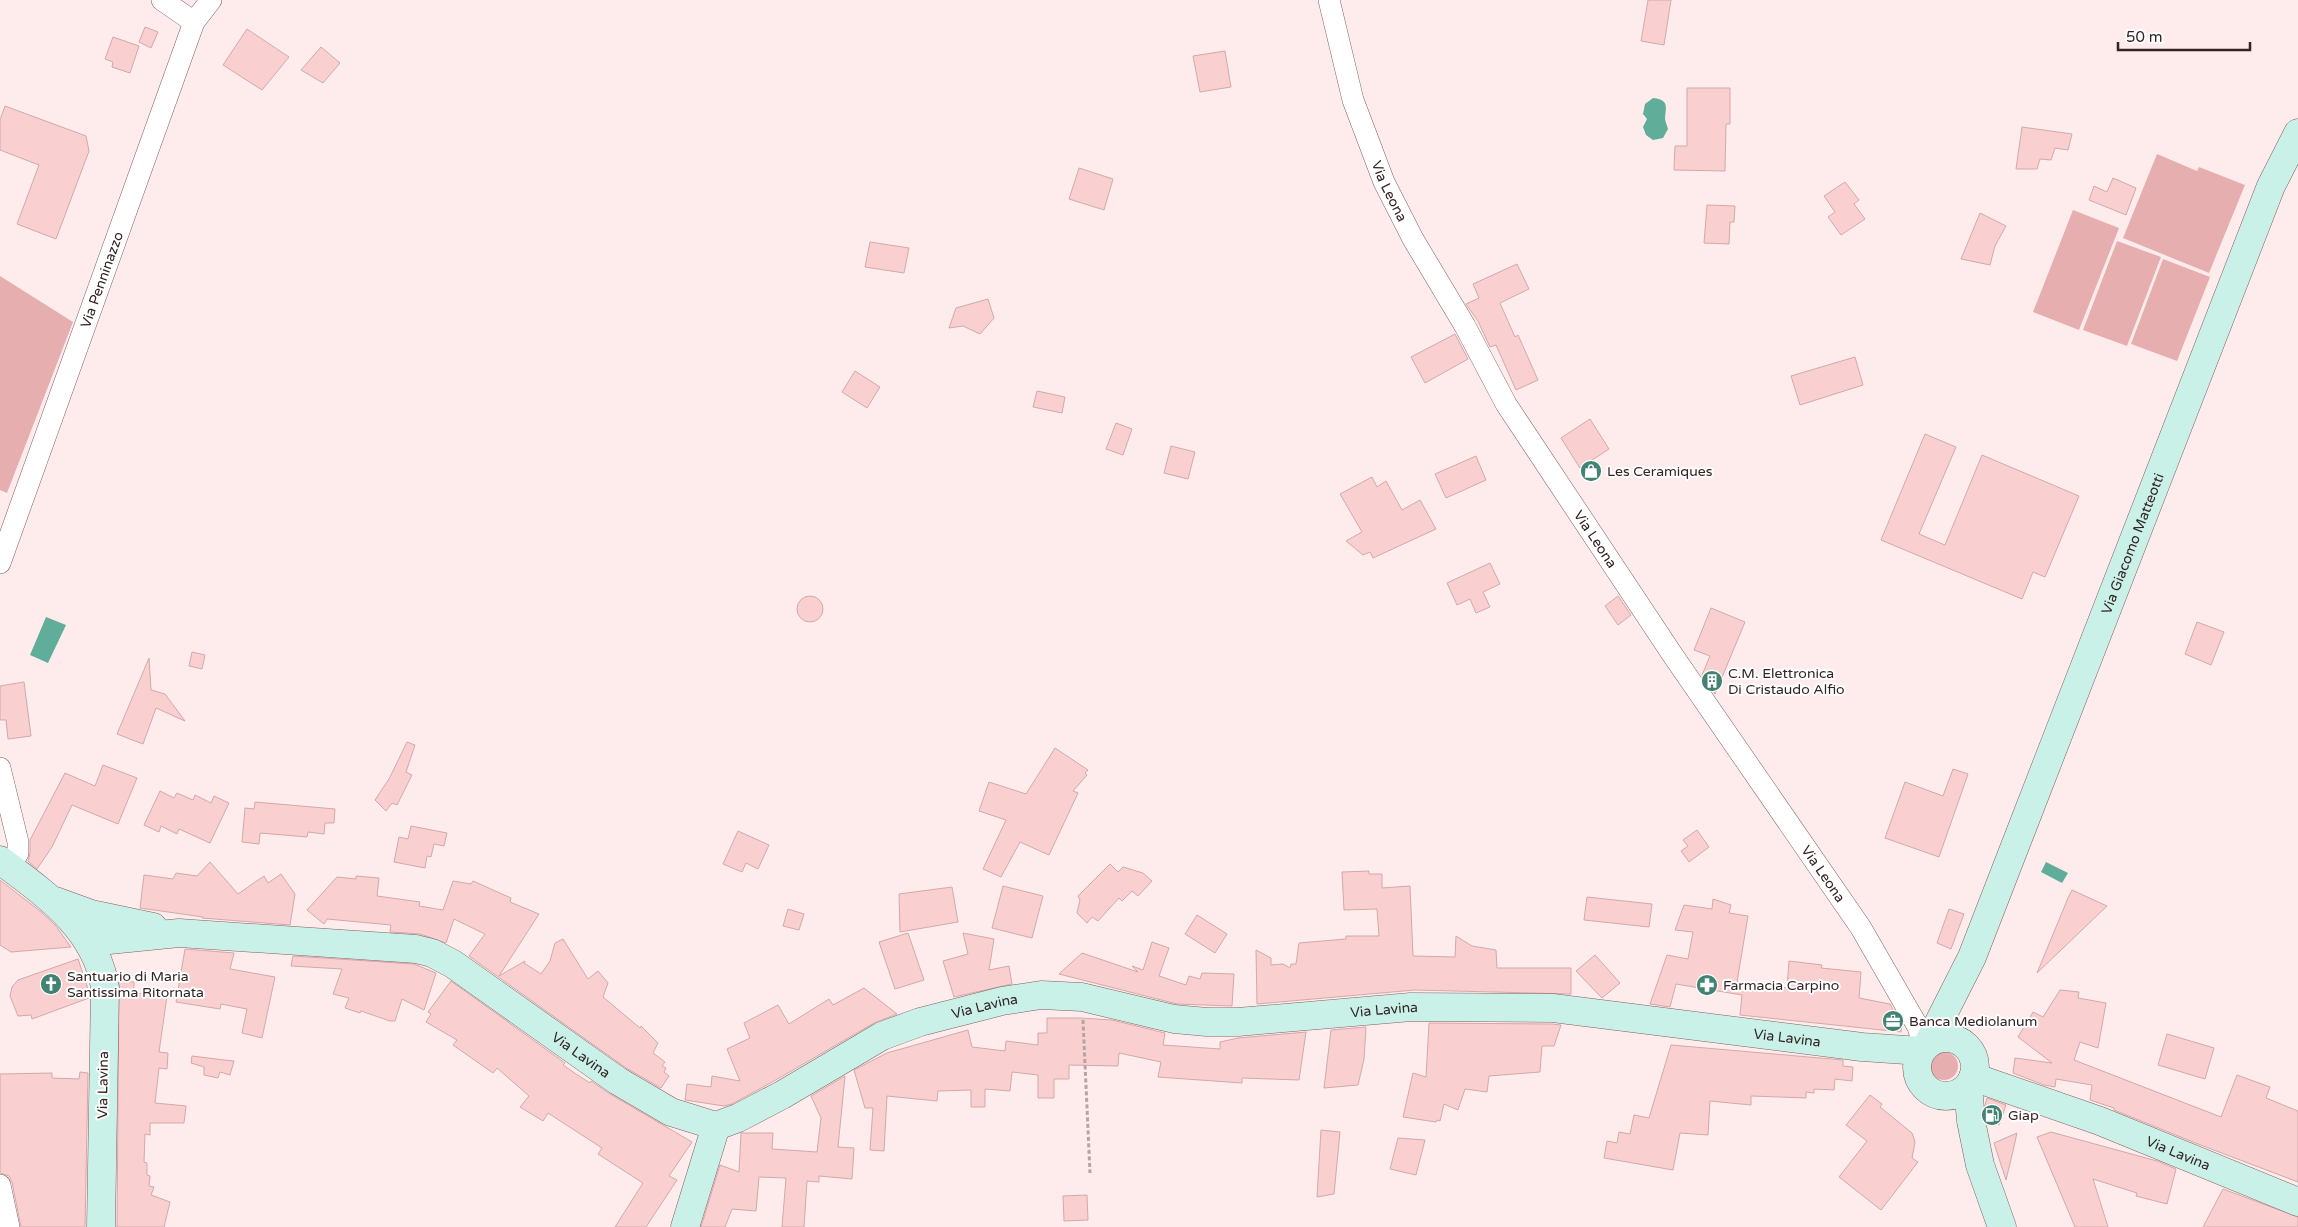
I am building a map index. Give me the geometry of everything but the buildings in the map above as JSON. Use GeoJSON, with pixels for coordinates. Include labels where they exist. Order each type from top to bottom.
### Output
{"type":"FeatureCollection","features":[{"type":"Feature","properties":{"kind":"street"},"geometry":{"type":"LineString","coordinates":[[162,0],[194,22]]}},
{"type":"Feature","properties":{"kind":"street","name":"Via Penninazzo"},"geometry":{"type":"LineString","coordinates":[[0,563],[194,22],[211,0]]}},
{"type":"Feature","properties":{"kind":"street","name":"Via Leona"},"geometry":{"type":"LineString","coordinates":[[1329,0],[1353,100],[1384,182],[1413,239],[1465,326],[1506,404],[1672,654],[1862,928],[1918,1027],[1924,1047]]}},
{"type":"Feature","properties":{"kind":"street","name":"Via Giacomo Matteotti"},"geometry":{"type":"LineString","coordinates":[[1972,957],[2271,186],[2298,133]]}},
{"type":"Feature","properties":{"kind":"street"},"geometry":{"type":"LineString","coordinates":[[0,768],[18,842],[18,853],[5,864]]}},
{"type":"Feature","properties":{"kind":"street","name":"Via Lavina"},"geometry":{"type":"LineString","coordinates":[[5,864],[53,900],[90,945],[102,971],[105,988],[101,1227]]}},
{"type":"Feature","properties":{"kind":"street","name":"Via Lavina"},"geometry":{"type":"LineString","coordinates":[[53,900],[91,914],[178,933],[416,949],[432,953],[453,964],[618,1081],[671,1112],[716,1126],[738,1118],[782,1095],[882,1036],[929,1019],[1002,1001],[1041,995],[1082,997],[1174,1019],[1207,1022],[1238,1022],[1412,1007],[1554,1008],[1862,1047],[1924,1047]]}},
{"type":"Feature","properties":{"kind":"street","name":"Via Lavina"},"geometry":{"type":"LineString","coordinates":[[90,945],[99,941],[178,933]]}},
{"type":"Feature","properties":{"kind":"street"},"geometry":{"type":"LineString","coordinates":[[1972,957],[1916,1064],[1927,1086],[1948,1111],[1980,1165]]}},
{"type":"Feature","properties":{"kind":"street"},"geometry":{"type":"LineString","coordinates":[[1972,957],[1961,1008],[1963,1028],[1974,1063],[1970,1081],[1971,1121],[1980,1165],[2002,1227]]}},
{"type":"Feature","properties":{"kind":"street"},"geometry":{"type":"LineString","coordinates":[[1924,1047],[1934,1040],[1950,1038],[1958,1040],[1970,1050]]}},
{"type":"Feature","properties":{"kind":"street"},"geometry":{"type":"LineString","coordinates":[[1862,1047],[1927,1086],[1950,1095],[1962,1090],[1970,1081]]}},
{"type":"Feature","properties":{"kind":"street","name":"Via Lavina"},"geometry":{"type":"LineString","coordinates":[[1970,1081],[2100,1121],[2298,1202]]}},
{"type":"Feature","properties":{"kind":"street"},"geometry":{"type":"LineString","coordinates":[[685,1227],[716,1126]]}},
{"type":"Feature","properties":{"kind":"street"},"geometry":{"type":"LineString","coordinates":[[0,1185],[9,1227]]}},
{"type":"Feature","properties":{"kind":"path"},"geometry":{"type":"LineString","coordinates":[[1084,1038],[1090,1173]]}},
{"type":"Feature","properties":{"kind":"shaded area"},"geometry":{"type":"Polygon","coordinates":[[[1653,98],[1662,100],[1665,104],[1665,119],[1668,129],[1663,138],[1653,140],[1646,135],[1643,127],[1647,119],[1643,114],[1645,104],[1653,98]]]}},
{"type":"Feature","properties":{"kind":"shaded area"},"geometry":{"type":"Polygon","coordinates":[[[2157,154],[2197,171],[2199,167],[2245,185],[2209,273],[2123,238],[2157,154]]]}},
{"type":"Feature","properties":{"kind":"shaded area"},"geometry":{"type":"Polygon","coordinates":[[[2073,210],[2119,228],[2079,330],[2033,312],[2073,210]]]}},
{"type":"Feature","properties":{"kind":"shaded area"},"geometry":{"type":"Polygon","coordinates":[[[2117,241],[2161,257],[2127,346],[2083,330],[2117,241]]]}},
{"type":"Feature","properties":{"kind":"shaded area"},"geometry":{"type":"Polygon","coordinates":[[[2163,259],[2210,277],[2177,361],[2131,344],[2163,259]]]}},
{"type":"Feature","properties":{"kind":"shaded area"},"geometry":{"type":"Polygon","coordinates":[[[0,276],[73,322],[7,493],[0,490],[0,276]]]}},
{"type":"Feature","properties":{"kind":"shaded area"},"geometry":{"type":"Polygon","coordinates":[[[46,617],[66,625],[48,663],[30,655],[46,617]]]}},
{"type":"Feature","properties":{"kind":"shaded area"},"geometry":{"type":"Polygon","coordinates":[[[2046,862],[2068,873],[2062,883],[2041,872],[2046,862]]]}},
{"type":"Feature","properties":{"kind":"shaded area"},"geometry":{"type":"Polygon","coordinates":[[[1944,1052],[1954,1056],[1958,1066],[1954,1076],[1944,1080],[1934,1076],[1930,1066],[1934,1056],[1944,1052]]]}},
{"type":"Feature","properties":{"kind":"place","name":"Les Ceramiques"},"geometry":{"type":"Point","coordinates":[1591,471]}},
{"type":"Feature","properties":{"kind":"place","name":"C.M. Elettronica Di Cristaudo Alfio"},"geometry":{"type":"Point","coordinates":[1712,681]}},
{"type":"Feature","properties":{"kind":"place","name":"Santuario di Maria Santissima Ritornata"},"geometry":{"type":"Point","coordinates":[51,984]}},
{"type":"Feature","properties":{"kind":"place","name":"Farmacia Carpino"},"geometry":{"type":"Point","coordinates":[1707,985]}},
{"type":"Feature","properties":{"kind":"place","name":"Banca Mediolanum"},"geometry":{"type":"Point","coordinates":[1893,1021]}},
{"type":"Feature","properties":{"kind":"place","name":"Giap"},"geometry":{"type":"Point","coordinates":[1992,1115]}}]}
